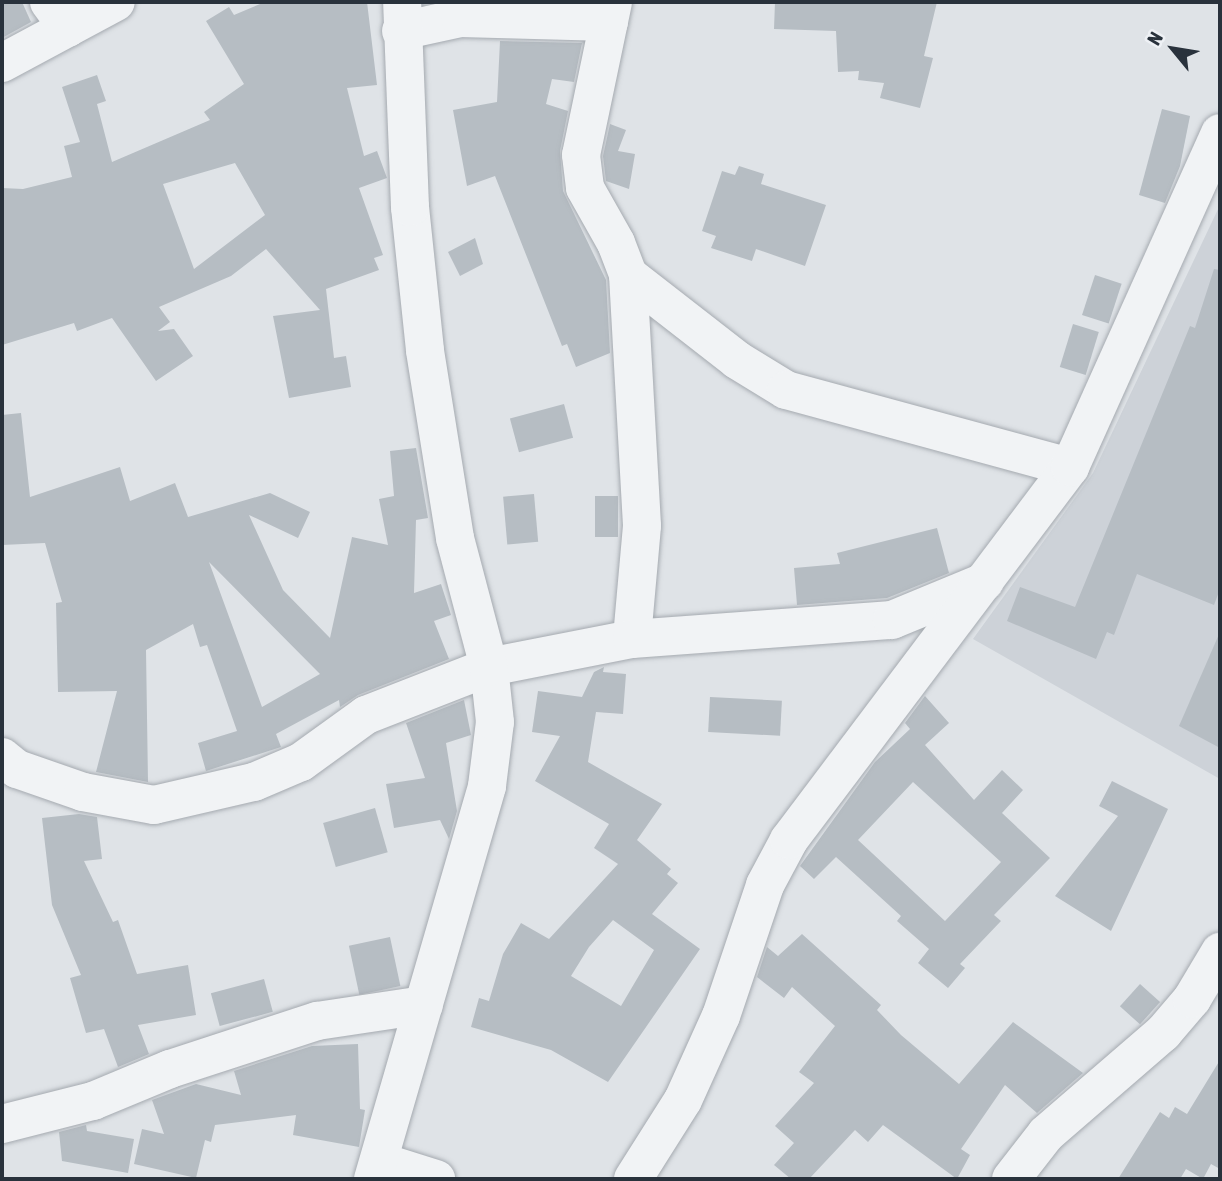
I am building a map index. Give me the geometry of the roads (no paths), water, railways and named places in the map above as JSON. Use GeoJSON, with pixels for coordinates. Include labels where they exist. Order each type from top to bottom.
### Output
{"type":"FeatureCollection","features":[{"type":"Feature","properties":{"kind":"street"},"geometry":{"type":"LineString","coordinates":[[2,63],[58,15],[116,2]]}},
{"type":"Feature","properties":{"kind":"street"},"geometry":{"type":"LineString","coordinates":[[436,1179],[376,1170],[487,786],[495,722],[489,667],[455,538],[427,363],[410,207],[401,16],[460,19],[610,12],[581,155],[585,188],[616,243],[628,275],[642,526],[632,639]]}},
{"type":"Feature","properties":{"kind":"street"},"geometry":{"type":"LineString","coordinates":[[633,1179],[683,1100],[721,1016],[765,885],[789,840],[987,581],[1069,467],[1220,133]]}},
{"type":"Feature","properties":{"kind":"street"},"geometry":{"type":"LineString","coordinates":[[628,275],[737,360],[786,390],[1069,467]]}},
{"type":"Feature","properties":{"kind":"street"},"geometry":{"type":"LineString","coordinates":[[2,757],[17,769],[83,792],[153,805],[254,782],[302,762],[366,715],[489,667],[632,639],[892,620],[987,581]]}},
{"type":"Feature","properties":{"kind":"street"},"geometry":{"type":"LineString","coordinates":[[1011,1179],[1046,1134],[1163,1033],[1192,999],[1220,952]]}},
{"type":"Feature","properties":{"kind":"street"},"geometry":{"type":"LineString","coordinates":[[2,1125],[93,1101],[170,1069],[317,1021],[424,1005]]}}]}
